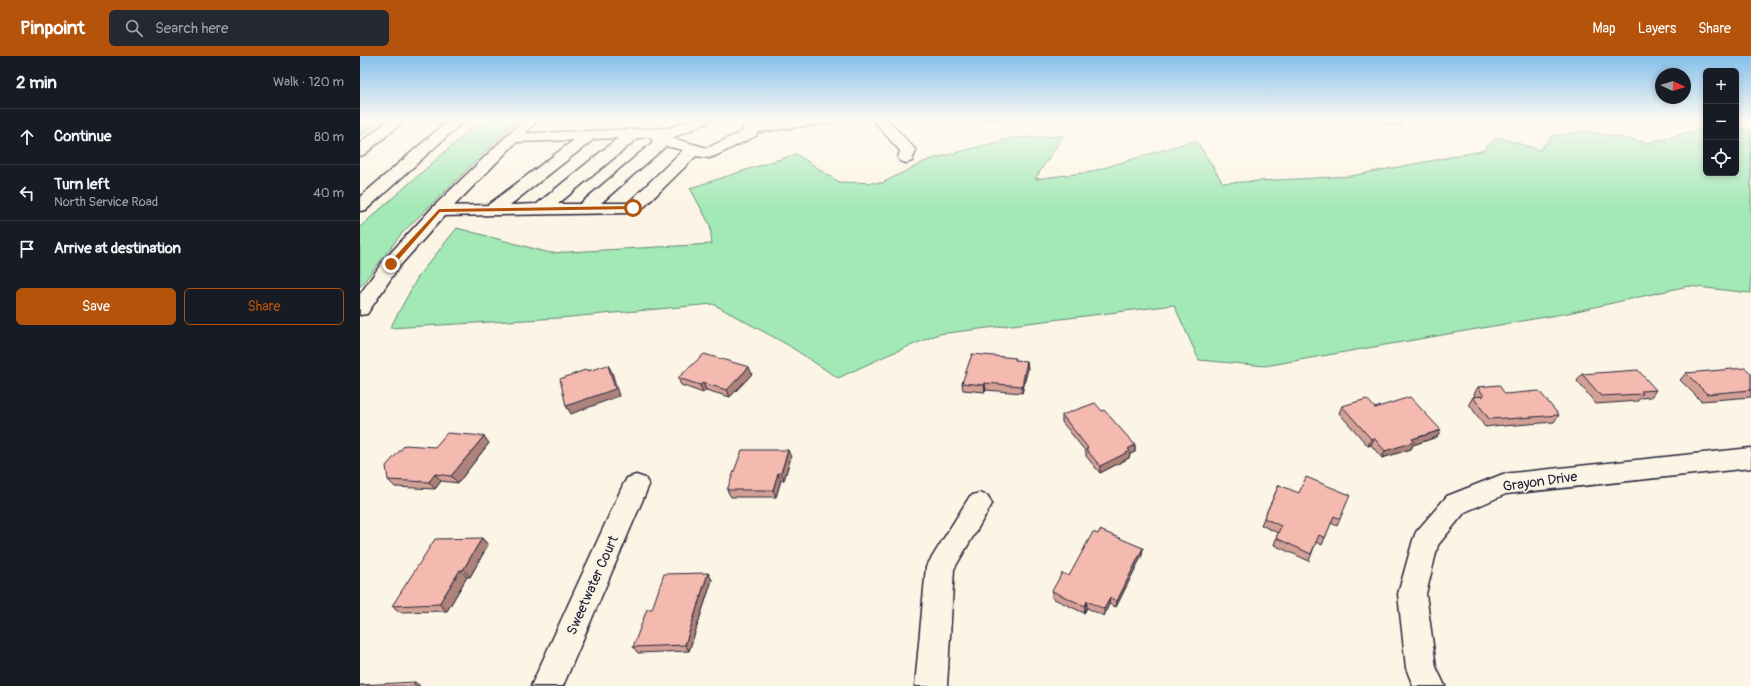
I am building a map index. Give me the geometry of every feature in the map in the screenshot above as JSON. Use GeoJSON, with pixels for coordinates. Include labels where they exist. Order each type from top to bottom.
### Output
{"type":"FeatureCollection","features":[{"type":"Feature","properties":{"kind":"main road"},"geometry":{"type":"LineString","coordinates":[[360,206],[426,148]]}},
{"type":"Feature","properties":{"kind":"main road"},"geometry":{"type":"LineString","coordinates":[[360,309],[391,264],[439,211],[503,148]]}},
{"type":"Feature","properties":{"kind":"main road"},"geometry":{"type":"LineString","coordinates":[[492,210],[572,148]]}},
{"type":"Feature","properties":{"kind":"main road"},"geometry":{"type":"LineString","coordinates":[[542,209],[615,148]]}},
{"type":"Feature","properties":{"kind":"main road"},"geometry":{"type":"LineString","coordinates":[[584,209],[653,148]]}},
{"type":"Feature","properties":{"kind":"main road"},"geometry":{"type":"LineString","coordinates":[[439,211],[633,208],[689,155],[691,150],[709,153],[719,148]]}},
{"type":"Feature","properties":{"kind":"main road"},"geometry":{"type":"LineString","coordinates":[[906,158],[908,150],[907,148]]}},
{"type":"Feature","properties":{"kind":"main road","name":"Grayon Drive"},"geometry":{"type":"LineString","coordinates":[[1429,686],[1421,668],[1412,594],[1426,540],[1456,504],[1503,484],[1751,458]]}},
{"type":"Feature","properties":{"kind":"main road","name":"Sweetwater Court"},"geometry":{"type":"LineString","coordinates":[[547,686],[636,485]]}},
{"type":"Feature","properties":{"kind":"main road"},"geometry":{"type":"LineString","coordinates":[[931,686],[940,567],[979,504]]}},
{"type":"Feature","properties":{"kind":"green space"},"geometry":{"type":"Polygon","coordinates":[[[449,148],[489,148],[402,233],[360,287],[360,227],[449,148]]]}},
{"type":"Feature","properties":{"kind":"green space"},"geometry":{"type":"Polygon","coordinates":[[[973,148],[1055,148],[1035,179],[1090,172],[1168,148],[1201,148],[1223,183],[1351,176],[1482,151],[1485,148],[1535,148],[1540,150],[1541,148],[1703,148],[1703,176],[1739,176],[1739,148],[1751,148],[1751,293],[1688,286],[1568,313],[1265,366],[1199,360],[1174,305],[939,334],[890,354],[838,378],[788,345],[713,304],[559,318],[390,328],[419,275],[457,228],[550,253],[712,244],[710,225],[690,188],[796,154],[839,182],[882,183],[928,160],[973,148]]]}},
{"type":"Feature","properties":{"kind":"building"},"geometry":{"type":"Polygon","coordinates":[[[704,354],[749,367],[727,390],[703,383],[700,385],[678,378],[704,354]]]}},
{"type":"Feature","properties":{"kind":"building"},"geometry":{"type":"Polygon","coordinates":[[[972,354],[1016,358],[1015,360],[1027,361],[1022,386],[962,383],[972,354]]]}},
{"type":"Feature","properties":{"kind":"building"},"geometry":{"type":"Polygon","coordinates":[[[608,365],[615,389],[566,406],[560,379],[588,369],[588,371],[608,365]]]}},
{"type":"Feature","properties":{"kind":"building"},"geometry":{"type":"Polygon","coordinates":[[[1745,368],[1751,373],[1751,390],[1707,394],[1686,373],[1745,368]]]}},
{"type":"Feature","properties":{"kind":"building"},"geometry":{"type":"Polygon","coordinates":[[[1638,370],[1656,390],[1641,391],[1643,394],[1601,396],[1582,374],[1638,370]]]}},
{"type":"Feature","properties":{"kind":"building"},"geometry":{"type":"Polygon","coordinates":[[[1499,385],[1505,394],[1539,391],[1559,415],[1489,419],[1473,397],[1484,396],[1478,387],[1499,385]]]}},
{"type":"Feature","properties":{"kind":"building"},"geometry":{"type":"Polygon","coordinates":[[[1410,397],[1441,430],[1412,439],[1414,442],[1385,451],[1374,438],[1371,439],[1342,406],[1367,399],[1375,408],[1410,397]]]}},
{"type":"Feature","properties":{"kind":"building"},"geometry":{"type":"Polygon","coordinates":[[[1095,403],[1102,411],[1104,410],[1135,445],[1128,449],[1130,451],[1100,466],[1062,415],[1095,403]]]}},
{"type":"Feature","properties":{"kind":"building"},"geometry":{"type":"Polygon","coordinates":[[[447,433],[484,436],[451,476],[435,474],[429,482],[388,480],[386,466],[405,445],[435,447],[447,433]]]}},
{"type":"Feature","properties":{"kind":"building"},"geometry":{"type":"Polygon","coordinates":[[[742,450],[788,450],[781,473],[778,473],[773,490],[727,490],[742,450]]]}},
{"type":"Feature","properties":{"kind":"building"},"geometry":{"type":"Polygon","coordinates":[[[1306,477],[1350,495],[1340,519],[1334,516],[1325,538],[1319,535],[1311,554],[1276,538],[1281,526],[1264,518],[1279,485],[1299,493],[1306,477]]]}},
{"type":"Feature","properties":{"kind":"building"},"geometry":{"type":"Polygon","coordinates":[[[1100,530],[1143,548],[1117,601],[1110,598],[1104,609],[1087,601],[1085,606],[1052,591],[1062,573],[1069,576],[1093,532],[1098,534],[1100,530]]]}},
{"type":"Feature","properties":{"kind":"building"},"geometry":{"type":"Polygon","coordinates":[[[482,538],[463,570],[460,570],[439,604],[392,606],[435,539],[482,538]]]}},
{"type":"Feature","properties":{"kind":"building"},"geometry":{"type":"Polygon","coordinates":[[[708,573],[685,645],[633,647],[647,609],[652,609],[664,574],[708,573]]]}},
{"type":"Feature","properties":{"kind":"building"},"geometry":{"type":"Polygon","coordinates":[[[415,682],[413,686],[360,686],[360,685],[415,682]]]}},
{"type":"Feature","properties":{"kind":"route"},"geometry":{"type":"LineString","coordinates":[[391,264],[439,211],[633,208]]}}]}
